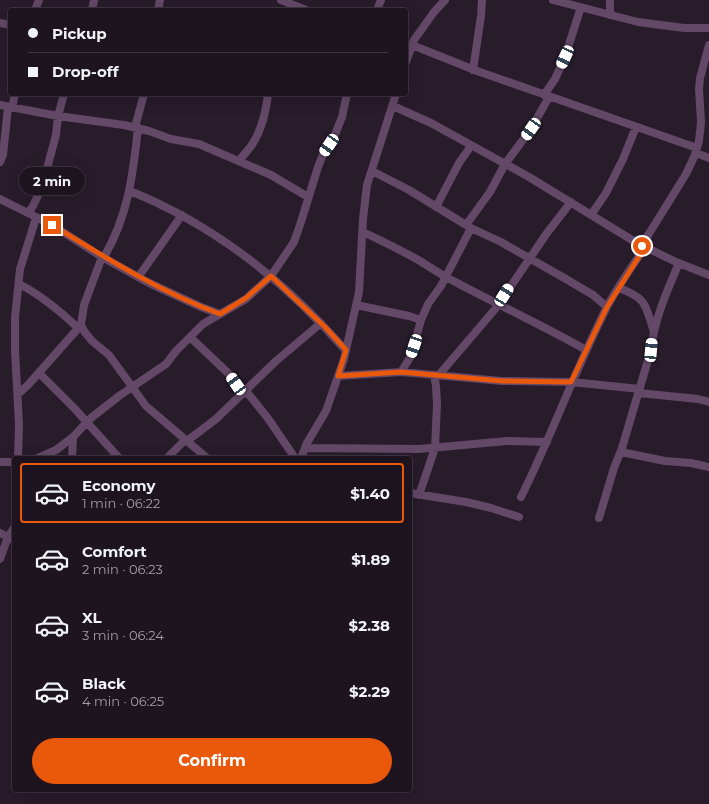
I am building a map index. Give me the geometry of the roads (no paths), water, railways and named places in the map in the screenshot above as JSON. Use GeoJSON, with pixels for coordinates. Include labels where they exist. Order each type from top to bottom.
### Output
{"type":"FeatureCollection","features":[{"type":"Feature","properties":{"kind":"street"},"geometry":{"type":"LineString","coordinates":[[281,0],[295,5]]}},
{"type":"Feature","properties":{"kind":"street"},"geometry":{"type":"LineString","coordinates":[[444,0],[410,47],[636,127],[696,151],[709,158]]}},
{"type":"Feature","properties":{"kind":"street"},"geometry":{"type":"LineString","coordinates":[[473,70],[482,0]]}},
{"type":"Feature","properties":{"kind":"street"},"geometry":{"type":"LineString","coordinates":[[553,0],[638,22],[684,28],[709,28]]}},
{"type":"Feature","properties":{"kind":"street"},"geometry":{"type":"LineString","coordinates":[[610,0],[610,15]]}},
{"type":"Feature","properties":{"kind":"street"},"geometry":{"type":"LineString","coordinates":[[401,372],[411,356],[428,304],[445,277],[468,226],[490,192],[505,164],[531,129],[565,57],[581,7]]}},
{"type":"Feature","properties":{"kind":"street"},"geometry":{"type":"LineString","coordinates":[[521,497],[547,442],[571,382],[607,307],[686,174],[696,151],[701,122],[699,89],[700,78],[709,45]]}},
{"type":"Feature","properties":{"kind":"street"},"geometry":{"type":"LineString","coordinates":[[0,162],[3,155],[7,107],[14,96]]}},
{"type":"Feature","properties":{"kind":"street"},"geometry":{"type":"LineString","coordinates":[[28,213],[42,187],[56,135],[58,116],[63,96]]}},
{"type":"Feature","properties":{"kind":"street"},"geometry":{"type":"LineString","coordinates":[[18,394],[39,373],[79,326],[84,305],[103,257],[113,242],[119,228],[130,191],[135,160],[137,127],[144,96]]}},
{"type":"Feature","properties":{"kind":"street"},"geometry":{"type":"LineString","coordinates":[[238,161],[252,145],[256,137],[266,108],[268,96]]}},
{"type":"Feature","properties":{"kind":"street"},"geometry":{"type":"LineString","coordinates":[[42,456],[56,450],[74,437],[88,423],[131,387],[166,364],[176,351],[203,324],[246,298],[271,276],[294,242],[318,167],[324,152],[334,137],[342,117],[347,96]]}},
{"type":"Feature","properties":{"kind":"street"},"geometry":{"type":"LineString","coordinates":[[302,456],[326,410],[346,350],[359,292],[362,232],[367,185],[396,96]]}},
{"type":"Feature","properties":{"kind":"street"},"geometry":{"type":"LineString","coordinates":[[393,106],[431,123],[505,164],[643,246],[709,275]]}},
{"type":"Feature","properties":{"kind":"street"},"geometry":{"type":"LineString","coordinates":[[7,107],[137,127],[172,139],[199,144],[271,175],[308,197]]}},
{"type":"Feature","properties":{"kind":"street"},"geometry":{"type":"LineString","coordinates":[[591,215],[606,193],[636,127]]}},
{"type":"Feature","properties":{"kind":"street"},"geometry":{"type":"LineString","coordinates":[[436,207],[459,163],[471,146]]}},
{"type":"Feature","properties":{"kind":"street"},"geometry":{"type":"LineString","coordinates":[[372,171],[409,190],[468,226],[529,258],[593,295],[607,307]]}},
{"type":"Feature","properties":{"kind":"street"},"geometry":{"type":"LineString","coordinates":[[130,191],[182,216],[227,244],[271,276],[321,323],[346,350]]}},
{"type":"Feature","properties":{"kind":"street"},"geometry":{"type":"LineString","coordinates":[[0,199],[52,225],[103,257],[149,283],[220,314]]}},
{"type":"Feature","properties":{"kind":"street"},"geometry":{"type":"LineString","coordinates":[[419,495],[435,448],[437,404],[436,375],[498,305],[529,258],[571,202]]}},
{"type":"Feature","properties":{"kind":"street"},"geometry":{"type":"LineString","coordinates":[[139,276],[182,216]]}},
{"type":"Feature","properties":{"kind":"street"},"geometry":{"type":"LineString","coordinates":[[18,456],[19,425],[15,318],[20,269],[36,218]]}},
{"type":"Feature","properties":{"kind":"street"},"geometry":{"type":"LineString","coordinates":[[362,232],[395,247],[445,277],[498,305],[524,316],[586,350]]}},
{"type":"Feature","properties":{"kind":"street"},"geometry":{"type":"LineString","coordinates":[[599,518],[614,468],[621,452],[651,350],[654,332],[665,295],[679,263]]}},
{"type":"Feature","properties":{"kind":"street"},"geometry":{"type":"LineString","coordinates":[[19,284],[40,296],[79,326],[92,341],[109,355],[131,387],[152,412],[205,456]]}},
{"type":"Feature","properties":{"kind":"street"},"geometry":{"type":"LineString","coordinates":[[619,288],[631,292],[645,304],[654,332]]}},
{"type":"Feature","properties":{"kind":"street"},"geometry":{"type":"LineString","coordinates":[[356,305],[422,320]]}},
{"type":"Feature","properties":{"kind":"street"},"geometry":{"type":"LineString","coordinates":[[169,456],[186,441],[202,430],[244,393],[281,357],[321,323]]}},
{"type":"Feature","properties":{"kind":"street"},"geometry":{"type":"LineString","coordinates":[[190,337],[228,373],[244,393],[267,417],[294,456]]}},
{"type":"Feature","properties":{"kind":"street"},"geometry":{"type":"LineString","coordinates":[[338,376],[401,372],[502,381],[571,382],[698,399],[709,402]]}},
{"type":"Feature","properties":{"kind":"street"},"geometry":{"type":"LineString","coordinates":[[39,373],[88,423],[117,456]]}},
{"type":"Feature","properties":{"kind":"street"},"geometry":{"type":"LineString","coordinates":[[72,456],[74,437]]}},
{"type":"Feature","properties":{"kind":"street"},"geometry":{"type":"LineString","coordinates":[[305,448],[419,449],[507,441],[547,442]]}},
{"type":"Feature","properties":{"kind":"street"},"geometry":{"type":"LineString","coordinates":[[621,452],[665,461],[691,463],[709,467]]}},
{"type":"Feature","properties":{"kind":"street"},"geometry":{"type":"LineString","coordinates":[[0,462],[12,462]]}},
{"type":"Feature","properties":{"kind":"street"},"geometry":{"type":"LineString","coordinates":[[412,493],[466,502],[492,508],[519,517]]}},
{"type":"Feature","properties":{"kind":"street"},"geometry":{"type":"LineString","coordinates":[[0,533],[11,539],[0,559]]}}]}
